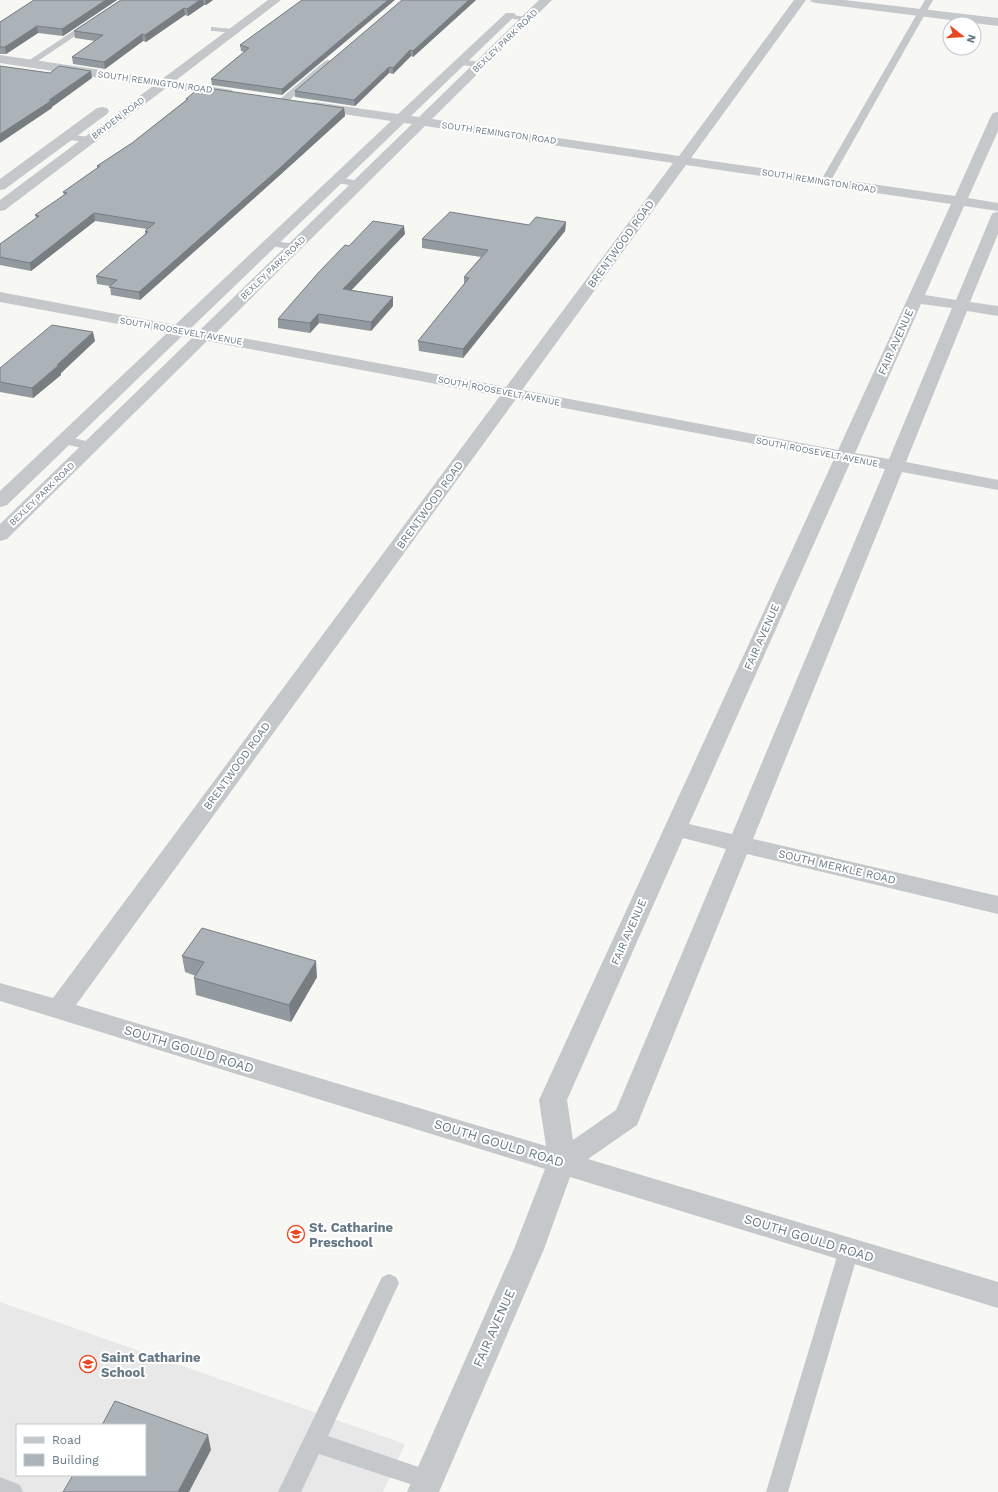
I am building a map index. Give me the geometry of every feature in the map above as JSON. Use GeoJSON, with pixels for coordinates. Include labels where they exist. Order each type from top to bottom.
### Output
{"type":"FeatureCollection","features":[{"type":"Feature","properties":{"kind":"street","name":"BRYDEN ROAD"},"geometry":{"type":"LineString","coordinates":[[4,201],[89,140],[275,0]]}},
{"type":"Feature","properties":{"kind":"street","name":"BEXLEY PARK ROAD"},"geometry":{"type":"LineString","coordinates":[[0,535],[546,0]]}},
{"type":"Feature","properties":{"kind":"street","name":"BRENTWOOD ROAD"},"geometry":{"type":"LineString","coordinates":[[58,1010],[800,0]]}},
{"type":"Feature","properties":{"kind":"street"},"geometry":{"type":"LineString","coordinates":[[816,0],[998,22]]}},
{"type":"Feature","properties":{"kind":"street","name":"BEXLEY PARK ROAD"},"geometry":{"type":"LineString","coordinates":[[0,501],[519,5]]}},
{"type":"Feature","properties":{"kind":"street"},"geometry":{"type":"LineString","coordinates":[[211,31],[225,21]]}},
{"type":"Feature","properties":{"kind":"street","name":"SOUTH REMINGTON ROAD"},"geometry":{"type":"LineString","coordinates":[[0,59],[243,95]]}},
{"type":"Feature","properties":{"kind":"street","name":"BRYDEN ROAD"},"geometry":{"type":"LineString","coordinates":[[131,90],[157,71]]}},
{"type":"Feature","properties":{"kind":"street","name":"SOUTH REMINGTON ROAD"},"geometry":{"type":"LineString","coordinates":[[267,99],[998,208]]}},
{"type":"Feature","properties":{"kind":"street","name":"BRYDEN ROAD"},"geometry":{"type":"LineString","coordinates":[[0,186],[112,104]]}},
{"type":"Feature","properties":{"kind":"street","name":"FAIR AVENUE"},"geometry":{"type":"LineString","coordinates":[[425,1486],[529,1249],[562,1162],[553,1100],[998,116]]}},
{"type":"Feature","properties":{"kind":"street"},"geometry":{"type":"LineString","coordinates":[[562,1162],[627,1117],[998,216]]}},
{"type":"Feature","properties":{"kind":"street","name":"SOUTH ROOSEVELT AVENUE"},"geometry":{"type":"LineString","coordinates":[[0,297],[998,485]]}},
{"type":"Feature","properties":{"kind":"street"},"geometry":{"type":"LineString","coordinates":[[916,298],[998,311]]}},
{"type":"Feature","properties":{"kind":"street","name":"SOUTH MERKLE ROAD"},"geometry":{"type":"LineString","coordinates":[[676,829],[998,905]]}},
{"type":"Feature","properties":{"kind":"street","name":"SOUTH GOULD ROAD"},"geometry":{"type":"LineString","coordinates":[[0,992],[998,1295]]}},
{"type":"Feature","properties":{"kind":"lane"},"geometry":{"type":"LineString","coordinates":[[29,63],[125,0]]}},
{"type":"Feature","properties":{"kind":"lane"},"geometry":{"type":"LineString","coordinates":[[825,182],[929,0]]}},
{"type":"Feature","properties":{"kind":"lane"},"geometry":{"type":"LineString","coordinates":[[508,16],[527,19]]}},
{"type":"Feature","properties":{"kind":"lane"},"geometry":{"type":"LineString","coordinates":[[211,31],[233,31]]}},
{"type":"Feature","properties":{"kind":"lane"},"geometry":{"type":"LineString","coordinates":[[283,101],[336,56]]}},
{"type":"Feature","properties":{"kind":"lane"},"geometry":{"type":"LineString","coordinates":[[460,62],[480,65]]}},
{"type":"Feature","properties":{"kind":"lane"},"geometry":{"type":"LineString","coordinates":[[67,137],[89,140]]}},
{"type":"Feature","properties":{"kind":"lane"},"geometry":{"type":"LineString","coordinates":[[336,180],[359,184]]}},
{"type":"Feature","properties":{"kind":"lane"},"geometry":{"type":"LineString","coordinates":[[270,243],[294,247]]}},
{"type":"Feature","properties":{"kind":"lane"},"geometry":{"type":"LineString","coordinates":[[64,440],[91,446]]}},
{"type":"Feature","properties":{"kind":"lane"},"geometry":{"type":"LineString","coordinates":[[777,1492],[849,1250]]}},
{"type":"Feature","properties":{"kind":"lane"},"geometry":{"type":"LineString","coordinates":[[289,1492],[389,1283]]}},
{"type":"Feature","properties":{"kind":"lane"},"geometry":{"type":"LineString","coordinates":[[314,1442],[425,1486]]}},
{"type":"Feature","properties":{"kind":"lane"},"geometry":{"type":"LineString","coordinates":[[0,1488],[12,1492]]}},
{"type":"Feature","properties":{"kind":"shaded area","name":"Saint Catharine School"},"geometry":{"type":"Polygon","coordinates":[[[0,1302],[405,1444],[383,1492],[0,1492],[0,1302]]]}},
{"type":"Feature","properties":{"kind":"building"},"geometry":{"type":"Polygon","coordinates":[[[34,0],[106,0],[62,29],[37,26],[5,47],[0,47],[0,22],[34,0]]]}},
{"type":"Feature","properties":{"kind":"building"},"geometry":{"type":"Polygon","coordinates":[[[121,0],[200,0],[187,9],[184,8],[145,35],[142,34],[104,62],[72,57],[103,35],[74,31],[121,0]]]}},
{"type":"Feature","properties":{"kind":"building"},"geometry":{"type":"Polygon","coordinates":[[[302,0],[388,0],[282,89],[211,79],[249,48],[240,45],[302,0]]]}},
{"type":"Feature","properties":{"kind":"building"},"geometry":{"type":"Polygon","coordinates":[[[402,0],[469,0],[413,51],[410,50],[393,68],[389,67],[354,100],[295,91],[402,0]]]}},
{"type":"Feature","properties":{"kind":"building"},"geometry":{"type":"Polygon","coordinates":[[[0,66],[50,73],[59,66],[91,71],[49,100],[51,101],[0,134],[0,66]]]}},
{"type":"Feature","properties":{"kind":"building"},"geometry":{"type":"Polygon","coordinates":[[[200,87],[344,108],[280,168],[139,292],[109,287],[117,280],[96,276],[148,232],[145,231],[155,223],[94,213],[30,263],[0,257],[0,244],[39,216],[35,215],[67,193],[63,192],[100,166],[97,166],[132,143],[188,99],[186,99],[200,87]]]}},
{"type":"Feature","properties":{"kind":"building"},"geometry":{"type":"Polygon","coordinates":[[[450,212],[529,225],[536,217],[566,222],[463,349],[418,341],[469,278],[464,277],[488,250],[422,239],[450,212]]]}},
{"type":"Feature","properties":{"kind":"building"},"geometry":{"type":"Polygon","coordinates":[[[373,221],[404,226],[343,289],[393,297],[371,322],[318,314],[310,323],[278,319],[318,273],[345,245],[349,246],[373,221]]]}},
{"type":"Feature","properties":{"kind":"building"},"geometry":{"type":"Polygon","coordinates":[[[52,325],[93,332],[57,365],[59,365],[32,388],[0,382],[0,368],[52,325]]]}},
{"type":"Feature","properties":{"kind":"building"},"geometry":{"type":"Polygon","coordinates":[[[202,928],[316,961],[289,1005],[194,978],[204,962],[182,956],[202,928]]]}},
{"type":"Feature","properties":{"kind":"building"},"geometry":{"type":"Polygon","coordinates":[[[115,1401],[208,1435],[178,1492],[63,1492],[72,1476],[146,1476],[146,1424],[103,1424],[115,1401]]]}},
{"type":"Feature","properties":{"kind":"place","name":"St. Catharine Preschool"},"geometry":{"type":"Point","coordinates":[296,1234]}},
{"type":"Feature","properties":{"kind":"place","name":"Saint Catharine School"},"geometry":{"type":"Point","coordinates":[88,1364]}}]}
